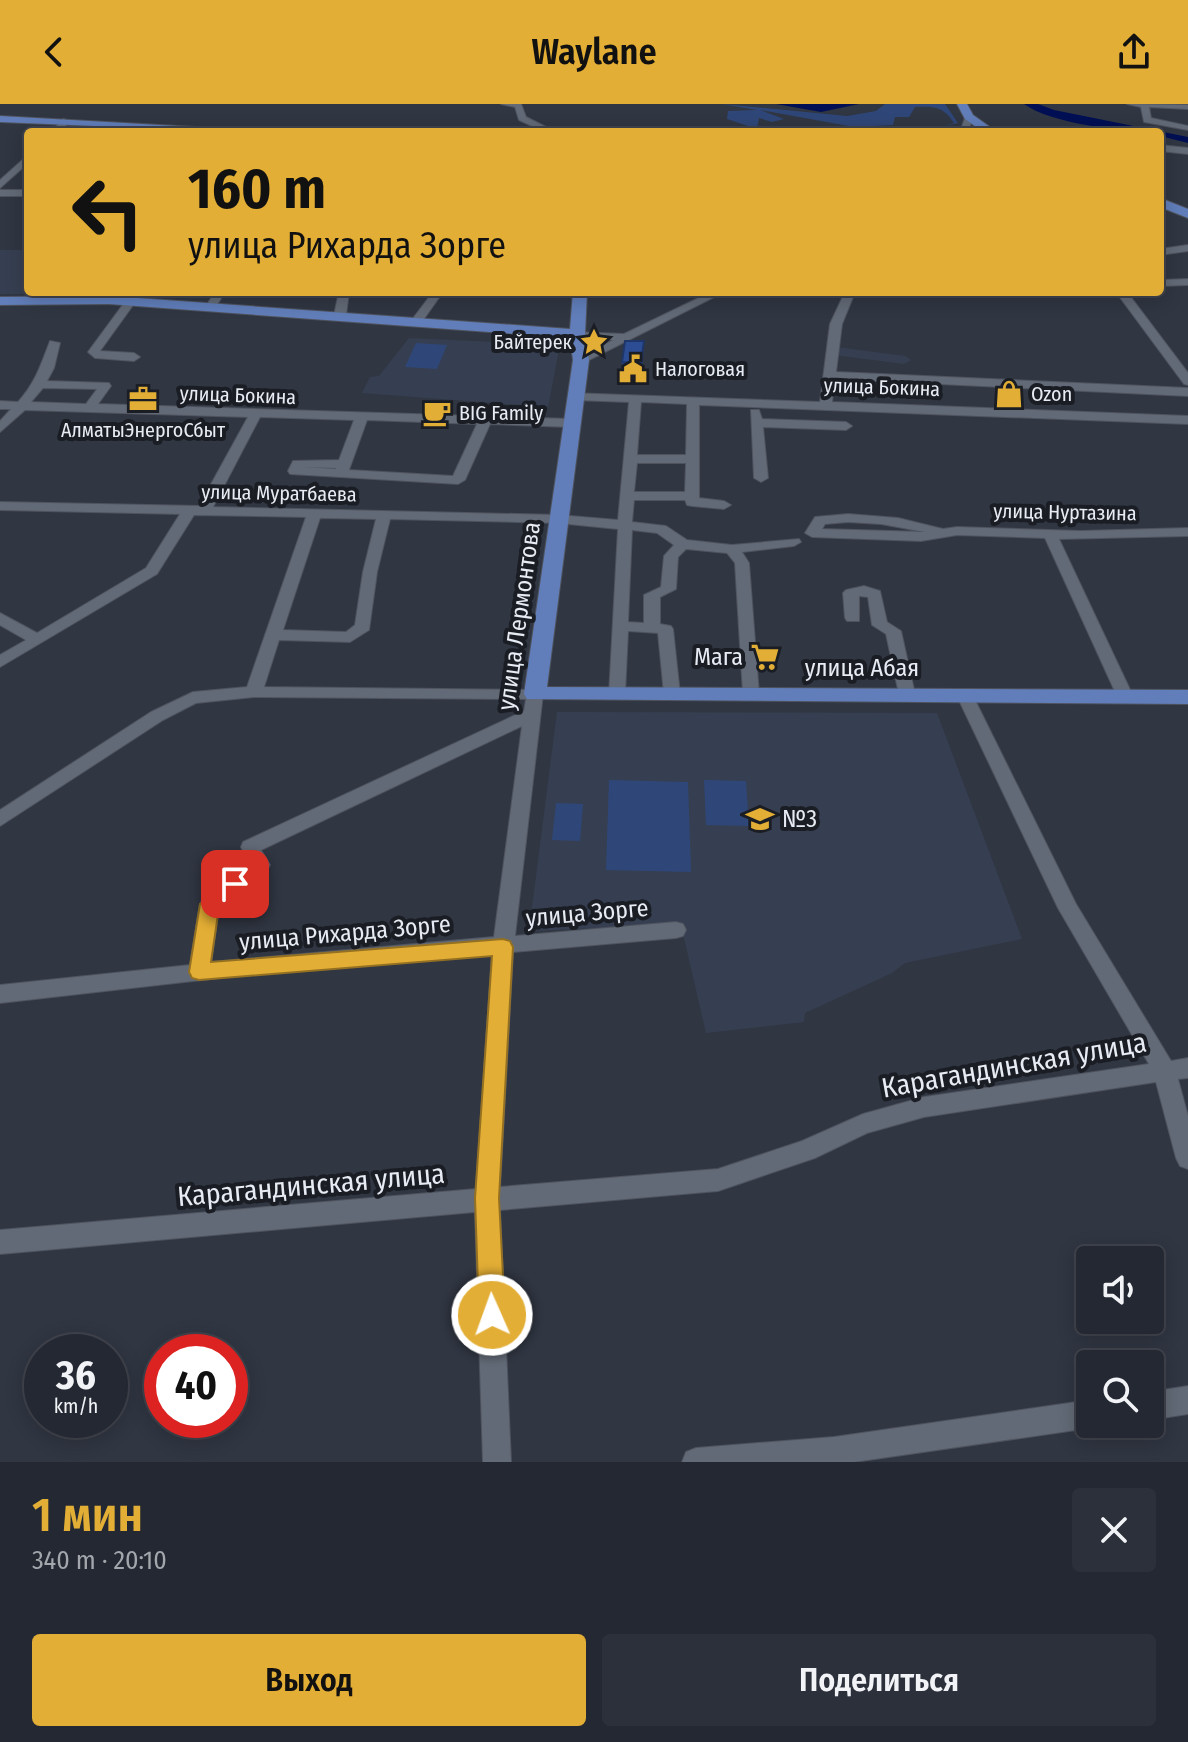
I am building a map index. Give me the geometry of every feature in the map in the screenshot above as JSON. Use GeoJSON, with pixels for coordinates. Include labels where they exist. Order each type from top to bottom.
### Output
{"type":"FeatureCollection","features":[{"type":"Feature","properties":{"kind":"main road"},"geometry":{"type":"LineString","coordinates":[[962,104],[969,117],[986,128]]}},
{"type":"Feature","properties":{"kind":"main road"},"geometry":{"type":"LineString","coordinates":[[0,119],[66,121],[128,128]]}},
{"type":"Feature","properties":{"kind":"main road"},"geometry":{"type":"LineString","coordinates":[[1164,204],[1188,214]]}},
{"type":"Feature","properties":{"kind":"main road"},"geometry":{"type":"LineString","coordinates":[[2,304],[112,296],[131,301],[577,334]]}},
{"type":"Feature","properties":{"kind":"main road","name":"улица Лермонтова"},"geometry":{"type":"LineString","coordinates":[[533,704],[581,360],[577,334],[580,296]]}},
{"type":"Feature","properties":{"kind":"main road","name":"улица Абая"},"geometry":{"type":"LineString","coordinates":[[533,704],[617,694],[1188,697]]}},
{"type":"Feature","properties":{"kind":"street"},"geometry":{"type":"LineString","coordinates":[[505,104],[521,106],[522,118],[543,128]]}},
{"type":"Feature","properties":{"kind":"street"},"geometry":{"type":"LineString","coordinates":[[1131,104],[1188,107]]}},
{"type":"Feature","properties":{"kind":"street"},"geometry":{"type":"LineString","coordinates":[[1145,104],[1147,120]]}},
{"type":"Feature","properties":{"kind":"street"},"geometry":{"type":"LineString","coordinates":[[965,128],[969,117]]}},
{"type":"Feature","properties":{"kind":"street"},"geometry":{"type":"LineString","coordinates":[[1136,119],[1187,128]]}},
{"type":"Feature","properties":{"kind":"street"},"geometry":{"type":"LineString","coordinates":[[59,128],[66,121]]}},
{"type":"Feature","properties":{"kind":"street"},"geometry":{"type":"LineString","coordinates":[[519,125],[531,128]]}},
{"type":"Feature","properties":{"kind":"street"},"geometry":{"type":"LineString","coordinates":[[1164,148],[1188,151]]}},
{"type":"Feature","properties":{"kind":"street"},"geometry":{"type":"LineString","coordinates":[[0,185],[24,162]]}},
{"type":"Feature","properties":{"kind":"street"},"geometry":{"type":"LineString","coordinates":[[0,193],[24,193]]}},
{"type":"Feature","properties":{"kind":"street"},"geometry":{"type":"LineString","coordinates":[[1164,251],[1188,248]]}},
{"type":"Feature","properties":{"kind":"street"},"geometry":{"type":"LineString","coordinates":[[1164,283],[1188,282]]}},
{"type":"Feature","properties":{"kind":"street"},"geometry":{"type":"LineString","coordinates":[[211,306],[217,296]]}},
{"type":"Feature","properties":{"kind":"street"},"geometry":{"type":"LineString","coordinates":[[340,315],[343,296]]}},
{"type":"Feature","properties":{"kind":"street"},"geometry":{"type":"LineString","coordinates":[[417,321],[435,296]]}},
{"type":"Feature","properties":{"kind":"street"},"geometry":{"type":"LineString","coordinates":[[581,360],[711,296]]}},
{"type":"Feature","properties":{"kind":"street"},"geometry":{"type":"LineString","coordinates":[[826,404],[836,324],[848,296]]}},
{"type":"Feature","properties":{"kind":"street"},"geometry":{"type":"LineString","coordinates":[[1124,296],[1188,381]]}},
{"type":"Feature","properties":{"kind":"street"},"geometry":{"type":"LineString","coordinates":[[131,301],[94,352],[99,356],[134,357]]}},
{"type":"Feature","properties":{"kind":"street"},"geometry":{"type":"LineString","coordinates":[[577,334],[624,337]]}},
{"type":"Feature","properties":{"kind":"street"},"geometry":{"type":"LineString","coordinates":[[0,428],[41,384],[53,361],[54,343]]}},
{"type":"Feature","properties":{"kind":"street"},"geometry":{"type":"LineString","coordinates":[[828,375],[1188,392]]}},
{"type":"Feature","properties":{"kind":"street"},"geometry":{"type":"LineString","coordinates":[[41,384],[105,386],[89,409]]}},
{"type":"Feature","properties":{"kind":"street","name":"улица Бокина"},"geometry":{"type":"LineString","coordinates":[[574,396],[1188,420]]}},
{"type":"Feature","properties":{"kind":"street"},"geometry":{"type":"LineString","coordinates":[[617,694],[635,398]]}},
{"type":"Feature","properties":{"kind":"street"},"geometry":{"type":"LineString","coordinates":[[693,400],[692,496],[695,504],[724,505]]}},
{"type":"Feature","properties":{"kind":"street"},"geometry":{"type":"LineString","coordinates":[[754,402],[761,478]]}},
{"type":"Feature","properties":{"kind":"street","name":"улица Бокина"},"geometry":{"type":"LineString","coordinates":[[0,405],[361,419],[570,423]]}},
{"type":"Feature","properties":{"kind":"street"},"geometry":{"type":"LineString","coordinates":[[0,662],[152,571],[197,511],[255,415]]}},
{"type":"Feature","properties":{"kind":"street"},"geometry":{"type":"LineString","coordinates":[[361,419],[343,469],[458,480],[485,421]]}},
{"type":"Feature","properties":{"kind":"street"},"geometry":{"type":"LineString","coordinates":[[756,423],[846,426]]}},
{"type":"Feature","properties":{"kind":"street"},"geometry":{"type":"LineString","coordinates":[[630,459],[692,459]]}},
{"type":"Feature","properties":{"kind":"street"},"geometry":{"type":"LineString","coordinates":[[627,496],[692,496]]}},
{"type":"Feature","properties":{"kind":"street","name":"улица Муратбаева"},"geometry":{"type":"LineString","coordinates":[[0,506],[558,519],[643,527],[666,531],[683,544],[732,549],[794,542]]}},
{"type":"Feature","properties":{"kind":"street"},"geometry":{"type":"LineString","coordinates":[[643,527],[654,511],[662,507]]}},
{"type":"Feature","properties":{"kind":"street"},"geometry":{"type":"LineString","coordinates":[[254,692],[314,514]]}},
{"type":"Feature","properties":{"kind":"street"},"geometry":{"type":"LineString","coordinates":[[273,635],[350,637],[359,633],[363,627],[370,572],[384,515]]}},
{"type":"Feature","properties":{"kind":"street"},"geometry":{"type":"LineString","coordinates":[[826,519],[898,524],[941,533],[921,537],[812,533],[820,520],[826,519]]}},
{"type":"Feature","properties":{"kind":"street","name":"улица Нуртазина"},"geometry":{"type":"LineString","coordinates":[[941,533],[1188,532]]}},
{"type":"Feature","properties":{"kind":"street"},"geometry":{"type":"LineString","coordinates":[[1050,534],[1125,696]]}},
{"type":"Feature","properties":{"kind":"street"},"geometry":{"type":"LineString","coordinates":[[652,627],[652,595],[668,589],[671,556],[683,544]]}},
{"type":"Feature","properties":{"kind":"street"},"geometry":{"type":"LineString","coordinates":[[732,549],[740,555],[742,563],[751,694]]}},
{"type":"Feature","properties":{"kind":"street"},"geometry":{"type":"LineString","coordinates":[[853,618],[851,593],[875,594],[880,625],[893,631],[907,694]]}},
{"type":"Feature","properties":{"kind":"street"},"geometry":{"type":"LineString","coordinates":[[0,618],[38,640]]}},
{"type":"Feature","properties":{"kind":"street"},"geometry":{"type":"LineString","coordinates":[[620,626],[661,627],[667,633],[672,694]]}},
{"type":"Feature","properties":{"kind":"street"},"geometry":{"type":"LineString","coordinates":[[0,819],[176,705],[211,695],[254,692],[533,704]]}},
{"type":"Feature","properties":{"kind":"street"},"geometry":{"type":"LineString","coordinates":[[964,694],[1068,908],[1176,1069],[1188,1158]]}},
{"type":"Feature","properties":{"kind":"street"},"geometry":{"type":"LineString","coordinates":[[199,972],[210,904],[260,865],[250,847],[533,704]]}},
{"type":"Feature","properties":{"kind":"street","name":"улица Лермонтова"},"geometry":{"type":"LineString","coordinates":[[497,1462],[487,1198],[503,947],[533,704]]}},
{"type":"Feature","properties":{"kind":"street","name":"улица Зорге"},"geometry":{"type":"LineString","coordinates":[[503,947],[676,930]]}},
{"type":"Feature","properties":{"kind":"street","name":"улица Рихарда Зорге"},"geometry":{"type":"LineString","coordinates":[[0,994],[199,972],[503,947]]}},
{"type":"Feature","properties":{"kind":"street","name":"Карагандинская улица"},"geometry":{"type":"LineString","coordinates":[[0,1242],[718,1180],[807,1150],[863,1124],[924,1107],[1176,1069]]}},
{"type":"Feature","properties":{"kind":"street"},"geometry":{"type":"LineString","coordinates":[[1164,1404],[1188,1400]]}},
{"type":"Feature","properties":{"kind":"street"},"geometry":{"type":"LineString","coordinates":[[696,1462],[834,1451],[1076,1416]]}},
{"type":"Feature","properties":{"kind":"shaded area"},"geometry":{"type":"Polygon","coordinates":[[[722,104],[847,116],[876,111],[885,104],[945,104],[958,123],[945,126],[954,123],[942,111],[928,107],[915,107],[909,117],[895,117],[893,125],[854,127],[760,110],[784,119],[772,122],[759,118],[757,128],[754,128],[727,119],[728,111],[757,110],[722,104]]]}},
{"type":"Feature","properties":{"kind":"shaded area"},"geometry":{"type":"Polygon","coordinates":[[[0,250],[24,250],[24,294],[0,294],[0,250]]]}},
{"type":"Feature","properties":{"kind":"shaded area"},"geometry":{"type":"Polygon","coordinates":[[[409,338],[560,345],[548,407],[362,393],[370,377],[379,376],[409,338]]]}},
{"type":"Feature","properties":{"kind":"shaded area"},"geometry":{"type":"Polygon","coordinates":[[[416,343],[447,345],[437,369],[405,367],[416,343]]]}},
{"type":"Feature","properties":{"kind":"shaded area"},"geometry":{"type":"Polygon","coordinates":[[[836,347],[905,356],[911,360],[904,364],[834,355],[836,347]]]}},
{"type":"Feature","properties":{"kind":"shaded area","name":"№3"},"geometry":{"type":"Polygon","coordinates":[[[557,712],[937,713],[1022,939],[905,963],[892,973],[805,1013],[804,1022],[706,1033],[681,925],[529,931],[557,712]]]}},
{"type":"Feature","properties":{"kind":"shaded area"},"geometry":{"type":"Polygon","coordinates":[[[609,780],[688,782],[691,872],[606,870],[609,780]]]}},
{"type":"Feature","properties":{"kind":"shaded area"},"geometry":{"type":"Polygon","coordinates":[[[704,780],[746,781],[749,826],[706,825],[704,780]]]}},
{"type":"Feature","properties":{"kind":"shaded area"},"geometry":{"type":"Polygon","coordinates":[[[556,803],[583,804],[580,841],[552,840],[556,803]]]}},
{"type":"Feature","properties":{"kind":"building"},"geometry":{"type":"Polygon","coordinates":[[[625,341],[644,341],[641,363],[622,362],[625,341]]]}},
{"type":"Feature","properties":{"kind":"waterway"},"geometry":{"type":"LineString","coordinates":[[781,104],[821,109],[854,104]]}},
{"type":"Feature","properties":{"kind":"waterway"},"geometry":{"type":"LineString","coordinates":[[1029,104],[1051,113],[1132,128]]}},
{"type":"Feature","properties":{"kind":"waterway"},"geometry":{"type":"LineString","coordinates":[[1164,134],[1188,140]]}},
{"type":"Feature","properties":{"kind":"place","name":"Байтерек"},"geometry":{"type":"Point","coordinates":[594,342]}},
{"type":"Feature","properties":{"kind":"place","name":"Налоговая"},"geometry":{"type":"Point","coordinates":[633,369]}},
{"type":"Feature","properties":{"kind":"place","name":"Ozon"},"geometry":{"type":"Point","coordinates":[1009,394]}},
{"type":"Feature","properties":{"kind":"place","name":"АлматыЭнергоСбыт"},"geometry":{"type":"Point","coordinates":[143,399]}},
{"type":"Feature","properties":{"kind":"place","name":"BIG Family"},"geometry":{"type":"Point","coordinates":[437,413]}},
{"type":"Feature","properties":{"kind":"place","name":"Мага"},"geometry":{"type":"Point","coordinates":[765,657]}},
{"type":"Feature","properties":{"kind":"place","name":"№3"},"geometry":{"type":"Point","coordinates":[760,819]}},
{"type":"Feature","properties":{"kind":"route"},"geometry":{"type":"LineString","coordinates":[[235,884],[210,904],[199,972],[503,947],[487,1198],[492,1315]]}}]}
